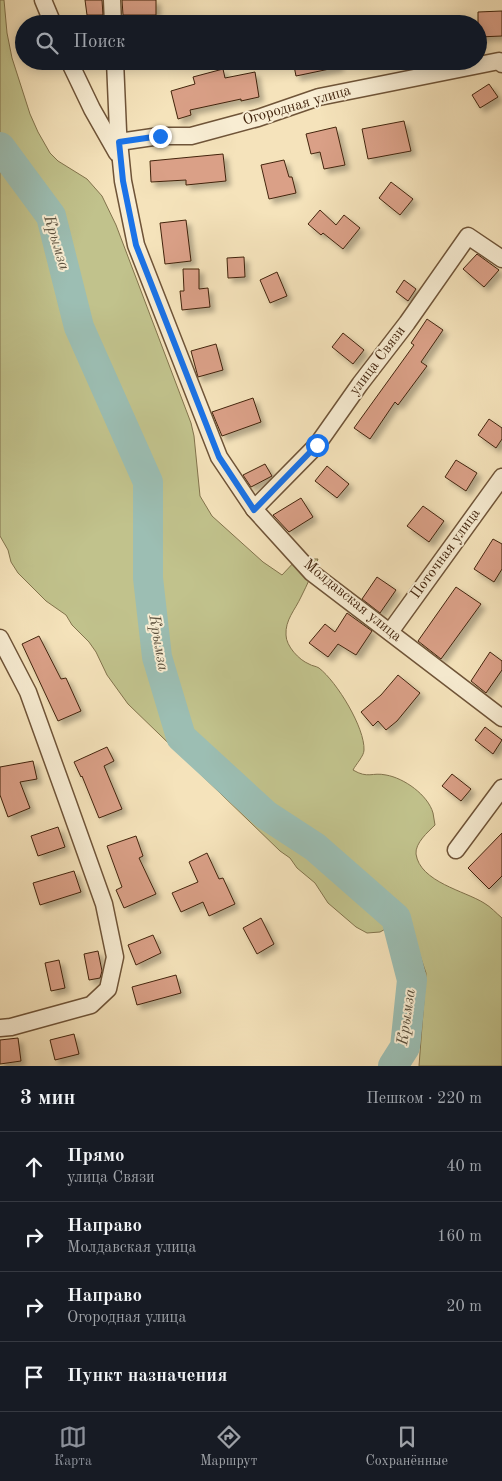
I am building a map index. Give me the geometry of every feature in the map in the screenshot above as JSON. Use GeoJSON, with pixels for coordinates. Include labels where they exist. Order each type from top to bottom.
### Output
{"type":"FeatureCollection","features":[{"type":"Feature","properties":{"kind":"street"},"geometry":{"type":"LineString","coordinates":[[43,0],[49,15]]}},
{"type":"Feature","properties":{"kind":"street"},"geometry":{"type":"LineString","coordinates":[[112,0],[113,15]]}},
{"type":"Feature","properties":{"kind":"street","name":"Огородная улица"},"geometry":{"type":"LineString","coordinates":[[487,65],[501,62]]}},
{"type":"Feature","properties":{"kind":"street"},"geometry":{"type":"LineString","coordinates":[[73,70],[92,109],[121,160]]}},
{"type":"Feature","properties":{"kind":"street","name":"Молдавская улица"},"geometry":{"type":"LineString","coordinates":[[115,70],[123,181],[136,245],[219,457],[254,510],[312,573],[502,718]]}},
{"type":"Feature","properties":{"kind":"street","name":"Огородная улица"},"geometry":{"type":"LineString","coordinates":[[119,142],[160,136],[190,136],[258,118],[320,97],[460,70]]}},
{"type":"Feature","properties":{"kind":"street","name":"улица Связи"},"geometry":{"type":"LineString","coordinates":[[254,510],[317,445],[360,384],[407,323],[468,236],[502,259]]}},
{"type":"Feature","properties":{"kind":"street","name":"Поточная улица"},"geometry":{"type":"LineString","coordinates":[[390,632],[502,477]]}},
{"type":"Feature","properties":{"kind":"street"},"geometry":{"type":"LineString","coordinates":[[0,638],[28,692],[65,794],[104,904],[115,957],[108,989],[91,1005],[11,1027],[0,1028]]}},
{"type":"Feature","properties":{"kind":"street"},"geometry":{"type":"LineString","coordinates":[[456,850],[502,788]]}},
{"type":"Feature","properties":{"kind":"green space"},"geometry":{"type":"Polygon","coordinates":[[[0,0],[4,0],[7,33],[15,70],[38,132],[50,153],[58,161],[87,179],[102,196],[116,225],[191,423],[200,496],[212,516],[263,562],[282,575],[297,559],[318,559],[289,620],[286,630],[288,644],[301,659],[319,668],[326,675],[349,706],[360,730],[364,750],[353,770],[366,775],[381,774],[400,780],[421,794],[430,806],[435,825],[422,838],[416,850],[419,864],[434,879],[484,903],[502,918],[502,1066],[419,1066],[426,973],[407,918],[396,918],[389,927],[380,932],[367,933],[356,927],[328,903],[315,883],[297,868],[290,858],[280,851],[128,704],[107,675],[89,642],[72,625],[66,615],[46,601],[18,573],[0,536],[0,0]]]}},
{"type":"Feature","properties":{"kind":"building"},"geometry":{"type":"Polygon","coordinates":[[[85,0],[102,0],[103,15],[87,15],[85,0]]]}},
{"type":"Feature","properties":{"kind":"building"},"geometry":{"type":"Polygon","coordinates":[[[122,0],[156,0],[156,15],[123,15],[122,0]]]}},
{"type":"Feature","properties":{"kind":"building"},"geometry":{"type":"Polygon","coordinates":[[[502,11],[502,36],[487,37],[487,15],[478,15],[478,12],[502,11]]]}},
{"type":"Feature","properties":{"kind":"building"},"geometry":{"type":"Polygon","coordinates":[[[219,70],[223,70],[225,78],[255,72],[259,97],[190,110],[191,115],[178,119],[171,91],[195,84],[193,77],[219,70]]]}},
{"type":"Feature","properties":{"kind":"building"},"geometry":{"type":"Polygon","coordinates":[[[295,70],[325,70],[296,76],[295,70]]]}},
{"type":"Feature","properties":{"kind":"building"},"geometry":{"type":"Polygon","coordinates":[[[489,84],[498,97],[480,108],[472,95],[489,84]]]}},
{"type":"Feature","properties":{"kind":"building"},"geometry":{"type":"Polygon","coordinates":[[[404,121],[411,151],[368,159],[362,129],[404,121]]]}},
{"type":"Feature","properties":{"kind":"building"},"geometry":{"type":"Polygon","coordinates":[[[336,127],[345,165],[324,169],[320,152],[311,154],[306,134],[336,127]]]}},
{"type":"Feature","properties":{"kind":"building"},"geometry":{"type":"Polygon","coordinates":[[[223,154],[226,181],[186,185],[186,180],[151,182],[150,161],[223,154]]]}},
{"type":"Feature","properties":{"kind":"building"},"geometry":{"type":"Polygon","coordinates":[[[284,160],[289,177],[292,177],[296,193],[269,199],[261,165],[284,160]]]}},
{"type":"Feature","properties":{"kind":"building"},"geometry":{"type":"Polygon","coordinates":[[[391,182],[413,199],[400,215],[379,198],[391,182]]]}},
{"type":"Feature","properties":{"kind":"building"},"geometry":{"type":"Polygon","coordinates":[[[320,210],[336,225],[344,215],[360,228],[343,249],[308,224],[320,210]]]}},
{"type":"Feature","properties":{"kind":"building"},"geometry":{"type":"Polygon","coordinates":[[[186,220],[191,261],[165,264],[160,223],[186,220]]]}},
{"type":"Feature","properties":{"kind":"building"},"geometry":{"type":"Polygon","coordinates":[[[477,254],[499,270],[484,287],[463,269],[477,254]]]}},
{"type":"Feature","properties":{"kind":"building"},"geometry":{"type":"Polygon","coordinates":[[[244,257],[245,277],[228,278],[227,258],[244,257]]]}},
{"type":"Feature","properties":{"kind":"building"},"geometry":{"type":"Polygon","coordinates":[[[183,269],[199,269],[199,289],[208,288],[210,307],[182,310],[180,291],[184,291],[183,269]]]}},
{"type":"Feature","properties":{"kind":"building"},"geometry":{"type":"Polygon","coordinates":[[[277,272],[287,296],[270,303],[260,280],[277,272]]]}},
{"type":"Feature","properties":{"kind":"building"},"geometry":{"type":"Polygon","coordinates":[[[404,280],[416,289],[408,301],[396,292],[404,280]]]}},
{"type":"Feature","properties":{"kind":"building"},"geometry":{"type":"Polygon","coordinates":[[[427,319],[443,330],[421,362],[427,366],[398,405],[395,402],[370,439],[354,428],[414,345],[411,343],[427,319]]]}},
{"type":"Feature","properties":{"kind":"building"},"geometry":{"type":"Polygon","coordinates":[[[343,333],[364,350],[353,364],[332,347],[343,333]]]}},
{"type":"Feature","properties":{"kind":"building"},"geometry":{"type":"Polygon","coordinates":[[[216,344],[223,370],[198,377],[191,351],[216,344]]]}},
{"type":"Feature","properties":{"kind":"building"},"geometry":{"type":"Polygon","coordinates":[[[253,398],[261,422],[222,436],[212,412],[253,398]]]}},
{"type":"Feature","properties":{"kind":"building"},"geometry":{"type":"Polygon","coordinates":[[[489,419],[502,428],[502,439],[496,448],[478,435],[489,419]]]}},
{"type":"Feature","properties":{"kind":"building"},"geometry":{"type":"Polygon","coordinates":[[[456,460],[477,473],[466,491],[445,477],[456,460]]]}},
{"type":"Feature","properties":{"kind":"building"},"geometry":{"type":"Polygon","coordinates":[[[265,464],[272,476],[251,487],[243,475],[265,464]]]}},
{"type":"Feature","properties":{"kind":"building"},"geometry":{"type":"Polygon","coordinates":[[[327,466],[349,484],[337,498],[315,481],[327,466]]]}},
{"type":"Feature","properties":{"kind":"building"},"geometry":{"type":"Polygon","coordinates":[[[301,498],[313,517],[289,532],[273,515],[301,498]]]}},
{"type":"Feature","properties":{"kind":"building"},"geometry":{"type":"Polygon","coordinates":[[[423,506],[444,521],[429,542],[407,526],[423,506]]]}},
{"type":"Feature","properties":{"kind":"building"},"geometry":{"type":"Polygon","coordinates":[[[493,539],[502,544],[502,569],[494,582],[474,569],[493,539]]]}},
{"type":"Feature","properties":{"kind":"building"},"geometry":{"type":"Polygon","coordinates":[[[377,577],[396,590],[380,613],[362,599],[377,577]]]}},
{"type":"Feature","properties":{"kind":"building"},"geometry":{"type":"Polygon","coordinates":[[[456,587],[481,604],[441,659],[418,641],[456,587]]]}},
{"type":"Feature","properties":{"kind":"building"},"geometry":{"type":"Polygon","coordinates":[[[347,613],[372,631],[356,655],[338,644],[328,657],[309,643],[325,624],[335,632],[347,613]]]}},
{"type":"Feature","properties":{"kind":"building"},"geometry":{"type":"Polygon","coordinates":[[[39,636],[61,679],[66,678],[81,711],[58,721],[22,644],[39,636]]]}},
{"type":"Feature","properties":{"kind":"building"},"geometry":{"type":"Polygon","coordinates":[[[490,652],[502,661],[502,670],[486,693],[471,681],[490,652]]]}},
{"type":"Feature","properties":{"kind":"building"},"geometry":{"type":"Polygon","coordinates":[[[398,675],[420,693],[397,721],[386,730],[378,721],[373,726],[361,712],[381,695],[398,675]]]}},
{"type":"Feature","properties":{"kind":"building"},"geometry":{"type":"Polygon","coordinates":[[[485,727],[502,740],[493,754],[475,740],[485,727]]]}},
{"type":"Feature","properties":{"kind":"building"},"geometry":{"type":"Polygon","coordinates":[[[107,747],[114,761],[104,766],[122,809],[99,818],[82,776],[74,762],[107,747]]]}},
{"type":"Feature","properties":{"kind":"building"},"geometry":{"type":"Polygon","coordinates":[[[33,761],[37,779],[20,782],[30,808],[8,817],[0,795],[0,767],[33,761]]]}},
{"type":"Feature","properties":{"kind":"building"},"geometry":{"type":"Polygon","coordinates":[[[452,774],[471,789],[461,801],[442,786],[452,774]]]}},
{"type":"Feature","properties":{"kind":"building"},"geometry":{"type":"Polygon","coordinates":[[[58,827],[65,847],[38,856],[31,836],[58,827]]]}},
{"type":"Feature","properties":{"kind":"building"},"geometry":{"type":"Polygon","coordinates":[[[502,833],[502,876],[489,889],[468,868],[502,833]]]}},
{"type":"Feature","properties":{"kind":"building"},"geometry":{"type":"Polygon","coordinates":[[[136,836],[143,856],[139,858],[156,894],[124,908],[116,890],[122,887],[107,846],[136,836]]]}},
{"type":"Feature","properties":{"kind":"building"},"geometry":{"type":"Polygon","coordinates":[[[207,853],[219,879],[223,878],[235,904],[209,916],[203,902],[181,912],[172,893],[198,882],[189,862],[207,853]]]}},
{"type":"Feature","properties":{"kind":"building"},"geometry":{"type":"Polygon","coordinates":[[[74,871],[81,892],[40,905],[33,883],[74,871]]]}},
{"type":"Feature","properties":{"kind":"building"},"geometry":{"type":"Polygon","coordinates":[[[261,918],[274,944],[257,954],[243,928],[261,918]]]}},
{"type":"Feature","properties":{"kind":"building"},"geometry":{"type":"Polygon","coordinates":[[[153,935],[161,953],[136,965],[128,945],[153,935]]]}},
{"type":"Feature","properties":{"kind":"building"},"geometry":{"type":"Polygon","coordinates":[[[98,951],[102,971],[100,978],[89,980],[84,954],[98,951]]]}},
{"type":"Feature","properties":{"kind":"building"},"geometry":{"type":"Polygon","coordinates":[[[59,960],[65,988],[51,991],[45,963],[59,960]]]}},
{"type":"Feature","properties":{"kind":"building"},"geometry":{"type":"Polygon","coordinates":[[[176,975],[181,993],[137,1005],[132,987],[176,975]]]}},
{"type":"Feature","properties":{"kind":"building"},"geometry":{"type":"Polygon","coordinates":[[[74,1034],[79,1054],[55,1060],[50,1040],[74,1034]]]}},
{"type":"Feature","properties":{"kind":"building"},"geometry":{"type":"Polygon","coordinates":[[[18,1038],[21,1061],[0,1064],[0,1040],[18,1038]]]}},
{"type":"Feature","properties":{"kind":"waterway","name":"Крымза"},"geometry":{"type":"LineString","coordinates":[[0,147],[51,216],[79,327],[148,482],[148,578],[157,657],[181,737],[266,815],[315,847],[396,918],[412,980],[405,1047],[393,1066]]}},
{"type":"Feature","properties":{"kind":"route"},"geometry":{"type":"LineString","coordinates":[[160,136],[119,142],[123,181],[136,245],[219,457],[254,510],[317,445]]}}]}
